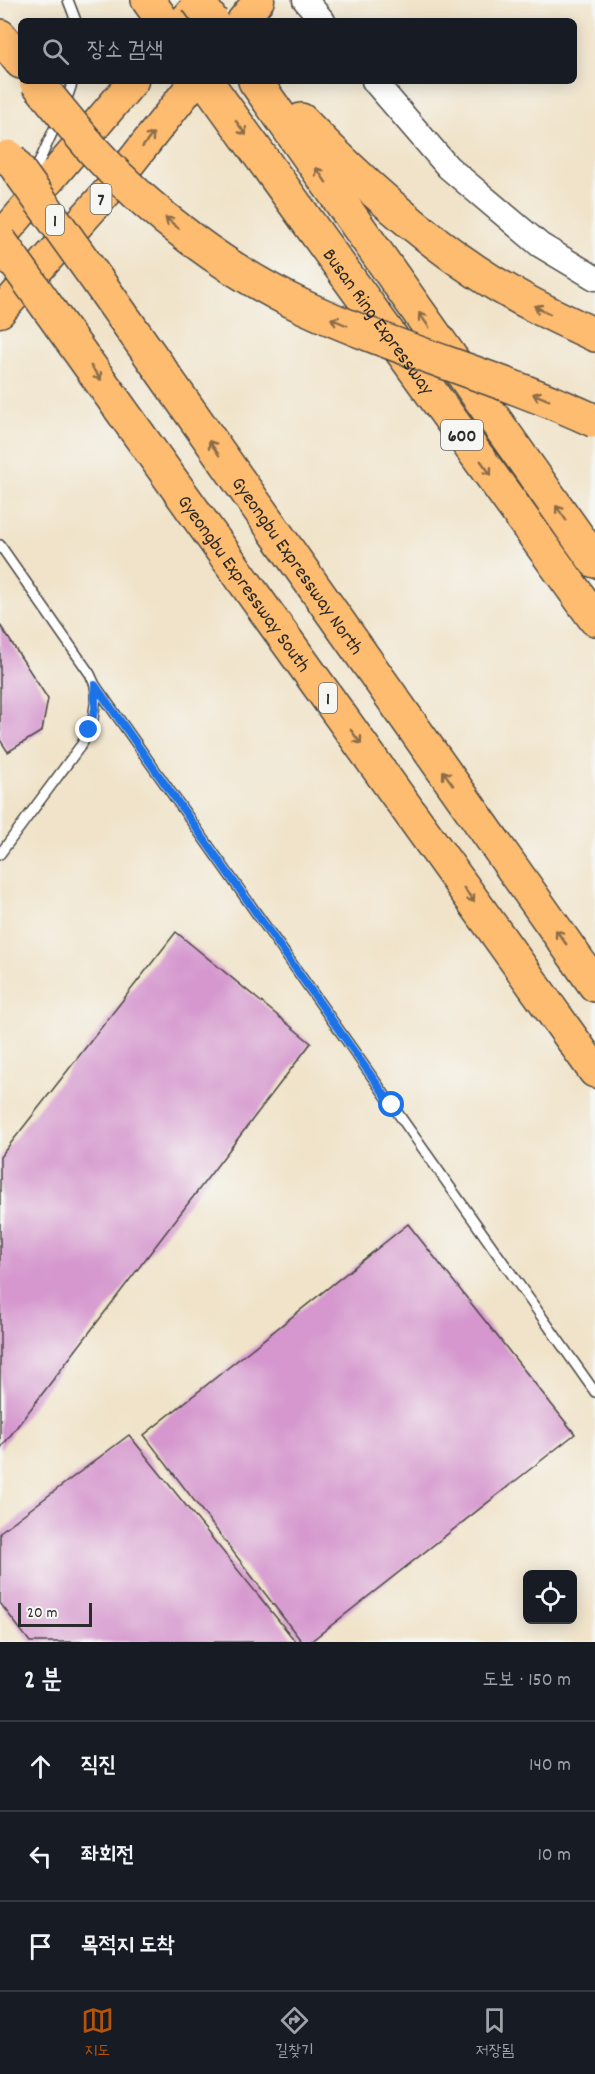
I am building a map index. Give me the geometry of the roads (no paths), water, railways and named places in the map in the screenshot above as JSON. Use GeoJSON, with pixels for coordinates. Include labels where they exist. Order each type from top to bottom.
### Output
{"type":"FeatureCollection","features":[{"type":"Feature","properties":{"kind":"highway"},"geometry":{"type":"LineString","coordinates":[[148,0],[161,18]]}},
{"type":"Feature","properties":{"kind":"highway"},"geometry":{"type":"LineString","coordinates":[[200,0],[210,18]]}},
{"type":"Feature","properties":{"kind":"highway"},"geometry":{"type":"LineString","coordinates":[[0,36],[18,58]]}},
{"type":"Feature","properties":{"kind":"highway"},"geometry":{"type":"LineString","coordinates":[[38,84],[95,152],[136,192],[173,224],[235,268],[302,307],[420,353],[505,382],[595,421]]}},
{"type":"Feature","properties":{"kind":"highway","name":"Busan Ring Expressway"},"geometry":{"type":"LineString","coordinates":[[208,84],[591,615]]}},
{"type":"Feature","properties":{"kind":"highway","name":"Busan Ring Expressway"},"geometry":{"type":"LineString","coordinates":[[257,84],[595,561]]}},
{"type":"Feature","properties":{"kind":"highway"},"geometry":{"type":"LineString","coordinates":[[266,84],[377,193],[445,250],[536,307],[595,336]]}},
{"type":"Feature","properties":{"kind":"highway","name":"Gyeongbu Expressway North"},"geometry":{"type":"LineString","coordinates":[[4,151],[595,985]]}},
{"type":"Feature","properties":{"kind":"highway","name":"Gyeongbu Expressway South"},"geometry":{"type":"LineString","coordinates":[[3,235],[61,326],[595,1071]]}},
{"type":"Feature","properties":{"kind":"main road"},"geometry":{"type":"LineString","coordinates":[[186,18],[200,0]]}},
{"type":"Feature","properties":{"kind":"main road"},"geometry":{"type":"LineString","coordinates":[[244,18],[259,0]]}},
{"type":"Feature","properties":{"kind":"main road"},"geometry":{"type":"LineString","coordinates":[[3,235],[130,84]]}},
{"type":"Feature","properties":{"kind":"main road","name":"7"},"geometry":{"type":"LineString","coordinates":[[0,312],[109,190],[193,84]]}},
{"type":"Feature","properties":{"kind":"street"},"geometry":{"type":"LineString","coordinates":[[305,0],[320,18]]}},
{"type":"Feature","properties":{"kind":"street"},"geometry":{"type":"LineString","coordinates":[[377,84],[448,167],[540,245],[595,278]]}},
{"type":"Feature","properties":{"kind":"lane"},"geometry":{"type":"LineString","coordinates":[[68,0],[75,18]]}},
{"type":"Feature","properties":{"kind":"lane"},"geometry":{"type":"LineString","coordinates":[[3,235],[54,130],[72,84]]}},
{"type":"Feature","properties":{"kind":"lane"},"geometry":{"type":"LineString","coordinates":[[0,545],[90,674],[95,685],[595,1392]]}},
{"type":"Feature","properties":{"kind":"lane"},"geometry":{"type":"LineString","coordinates":[[0,854],[82,744],[93,719],[95,685]]}}]}
